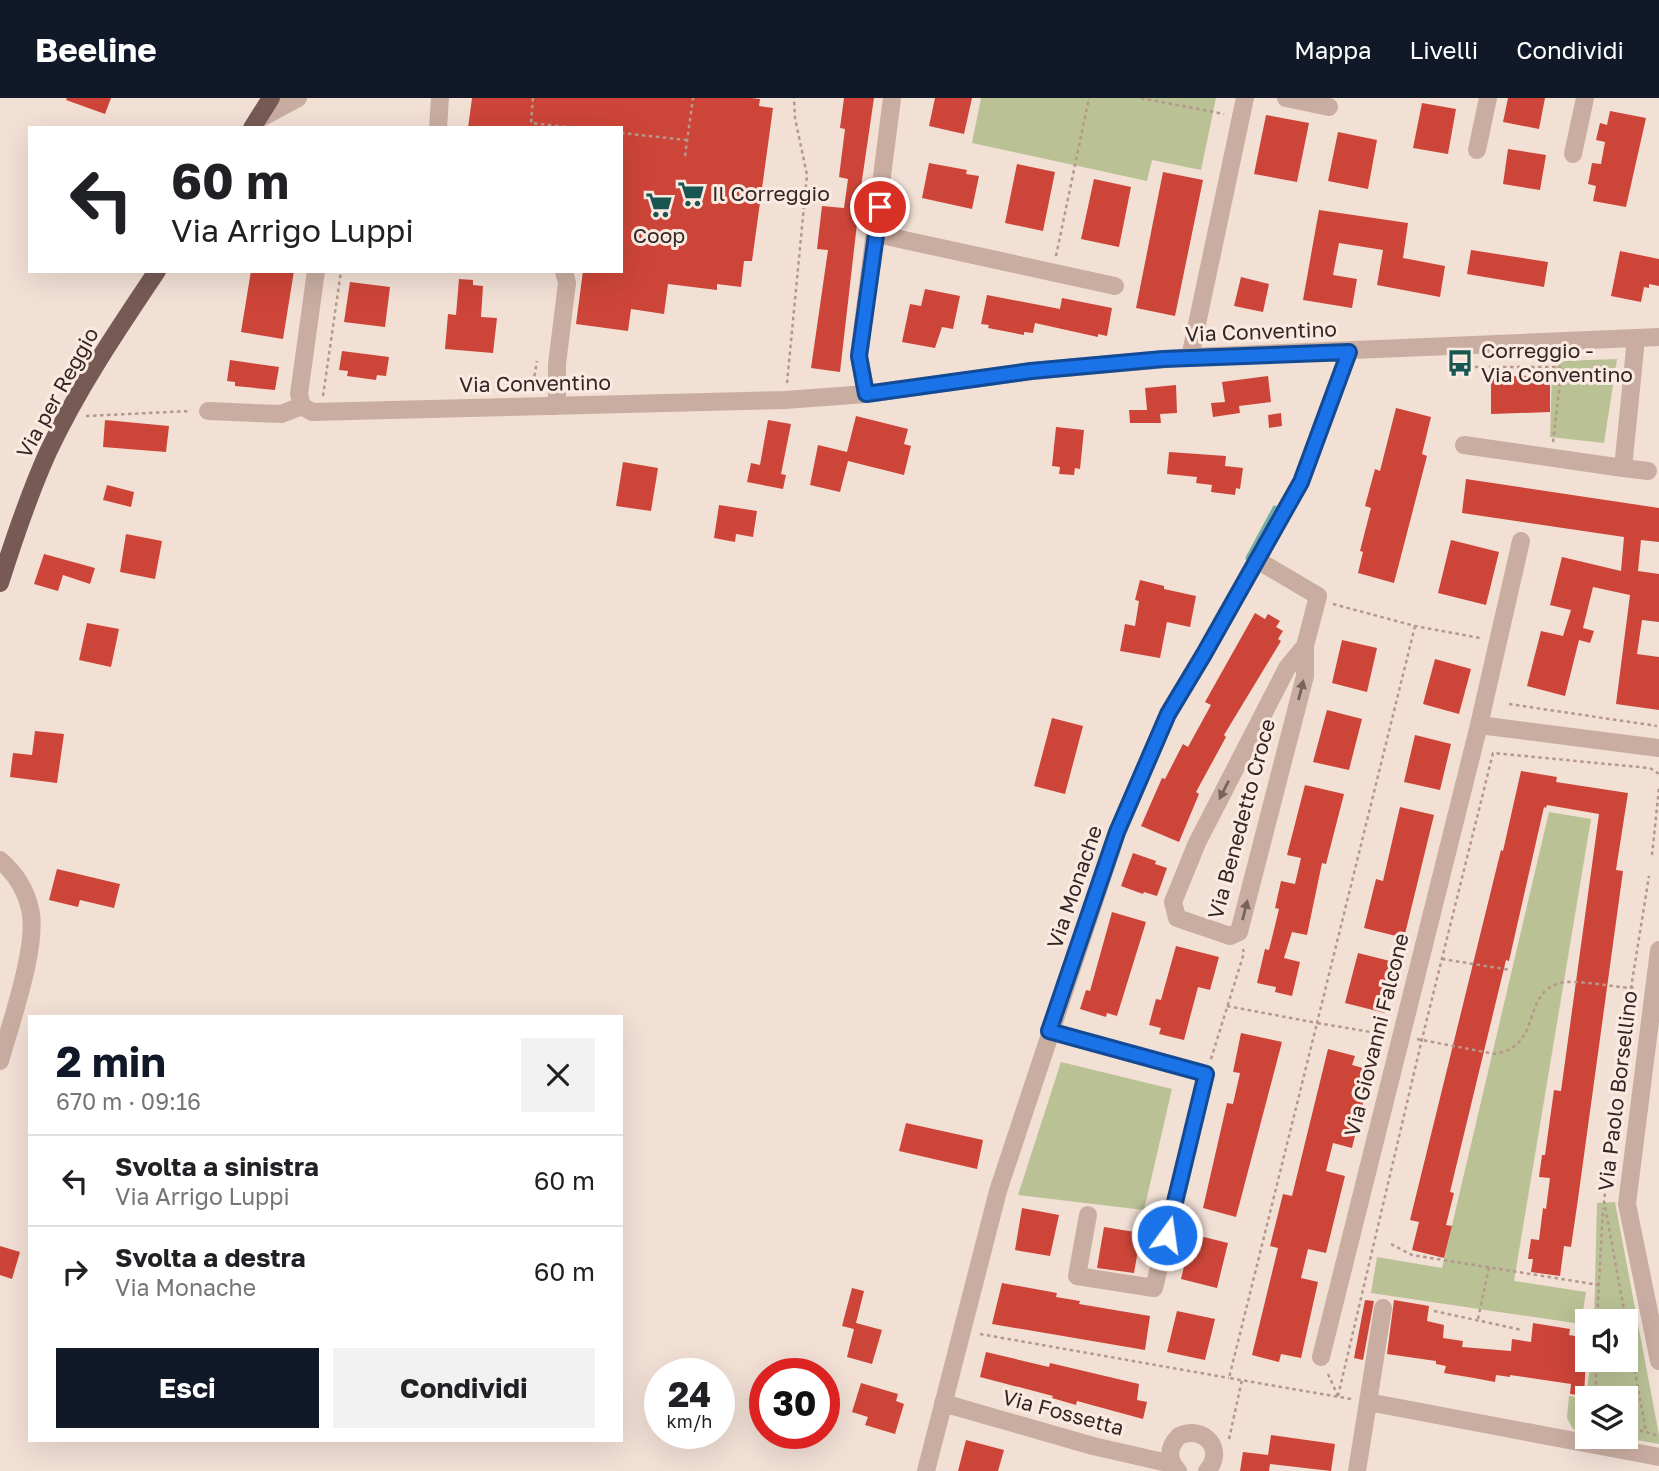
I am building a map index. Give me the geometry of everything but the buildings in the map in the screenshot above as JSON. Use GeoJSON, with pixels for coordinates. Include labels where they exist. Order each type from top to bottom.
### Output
{"type":"FeatureCollection","features":[{"type":"Feature","properties":{"kind":"main road"},"geometry":{"type":"LineString","coordinates":[[255,124],[271,98]]}},
{"type":"Feature","properties":{"kind":"main road","name":"Via per Reggio"},"geometry":{"type":"LineString","coordinates":[[0,583],[33,488],[66,417],[89,374],[156,273]]}},
{"type":"Feature","properties":{"kind":"street"},"geometry":{"type":"LineString","coordinates":[[255,124],[298,98]]}},
{"type":"Feature","properties":{"kind":"street"},"geometry":{"type":"LineString","coordinates":[[438,126],[440,98]]}},
{"type":"Feature","properties":{"kind":"street"},"geometry":{"type":"LineString","coordinates":[[866,394],[859,356],[877,234],[892,98]]}},
{"type":"Feature","properties":{"kind":"street"},"geometry":{"type":"LineString","coordinates":[[1190,357],[1245,98]]}},
{"type":"Feature","properties":{"kind":"street"},"geometry":{"type":"LineString","coordinates":[[1286,98],[1329,107]]}},
{"type":"Feature","properties":{"kind":"street"},"geometry":{"type":"LineString","coordinates":[[1477,150],[1488,98]]}},
{"type":"Feature","properties":{"kind":"street"},"geometry":{"type":"LineString","coordinates":[[1573,154],[1585,98]]}},
{"type":"Feature","properties":{"kind":"street"},"geometry":{"type":"LineString","coordinates":[[877,234],[1115,286]]}},
{"type":"Feature","properties":{"kind":"street"},"geometry":{"type":"LineString","coordinates":[[302,406],[299,394],[316,273]]}},
{"type":"Feature","properties":{"kind":"street"},"geometry":{"type":"LineString","coordinates":[[556,406],[557,364],[567,283],[564,273]]}},
{"type":"Feature","properties":{"kind":"street","name":"Via Conventino"},"geometry":{"type":"LineString","coordinates":[[208,411],[281,414],[302,406],[312,412],[786,400],[866,394],[1031,371],[1190,357],[1659,337]]}},
{"type":"Feature","properties":{"kind":"street"},"geometry":{"type":"LineString","coordinates":[[1623,468],[1636,339]]}},
{"type":"Feature","properties":{"kind":"street","name":"Via Monache"},"geometry":{"type":"LineString","coordinates":[[926,1471],[998,1191],[1117,832],[1168,714],[1301,482],[1349,352]]}},
{"type":"Feature","properties":{"kind":"street"},"geometry":{"type":"LineString","coordinates":[[1464,444],[1648,471]]}},
{"type":"Feature","properties":{"kind":"street","name":"Via Giovanni Falcone"},"geometry":{"type":"LineString","coordinates":[[1321,1357],[1479,724],[1521,541]]}},
{"type":"Feature","properties":{"kind":"street"},"geometry":{"type":"LineString","coordinates":[[1257,560],[1318,596]]}},
{"type":"Feature","properties":{"kind":"street","name":"Via Benedetto Croce"},"geometry":{"type":"LineString","coordinates":[[1305,646],[1287,667],[1197,843],[1173,902],[1177,918],[1230,936],[1239,932],[1305,676],[1305,646],[1318,596]]}},
{"type":"Feature","properties":{"kind":"street"},"geometry":{"type":"LineString","coordinates":[[1479,724],[1659,748]]}},
{"type":"Feature","properties":{"kind":"street"},"geometry":{"type":"LineString","coordinates":[[0,860],[15,873],[31,910],[31,944],[0,1061]]}},
{"type":"Feature","properties":{"kind":"street","name":"Via Paolo Borsellino"},"geometry":{"type":"LineString","coordinates":[[1659,950],[1627,1204],[1659,1361]]}},
{"type":"Feature","properties":{"kind":"street"},"geometry":{"type":"LineString","coordinates":[[1049,1031],[1206,1074],[1154,1288],[1077,1276],[1088,1215]]}},
{"type":"Feature","properties":{"kind":"street"},"geometry":{"type":"LineString","coordinates":[[1357,1471],[1382,1308]]}},
{"type":"Feature","properties":{"kind":"street"},"geometry":{"type":"LineString","coordinates":[[1368,1402],[1659,1457]]}},
{"type":"Feature","properties":{"kind":"street","name":"Via Fossetta"},"geometry":{"type":"LineString","coordinates":[[943,1403],[1175,1467],[1170,1448],[1174,1441],[1179,1436],[1202,1433],[1213,1444],[1215,1458],[1207,1471]]}},
{"type":"Feature","properties":{"kind":"path"},"geometry":{"type":"LineString","coordinates":[[533,98],[531,123],[557,126]]}},
{"type":"Feature","properties":{"kind":"path"},"geometry":{"type":"LineString","coordinates":[[685,156],[692,98]]}},
{"type":"Feature","properties":{"kind":"path"},"geometry":{"type":"LineString","coordinates":[[786,400],[807,175],[795,118],[794,98]]}},
{"type":"Feature","properties":{"kind":"path"},"geometry":{"type":"LineString","coordinates":[[1053,274],[1089,98]]}},
{"type":"Feature","properties":{"kind":"path"},"geometry":{"type":"LineString","coordinates":[[1141,98],[1241,117]]}},
{"type":"Feature","properties":{"kind":"path"},"geometry":{"type":"LineString","coordinates":[[623,133],[687,140]]}},
{"type":"Feature","properties":{"kind":"path"},"geometry":{"type":"LineString","coordinates":[[323,398],[341,273]]}},
{"type":"Feature","properties":{"kind":"path"},"geometry":{"type":"LineString","coordinates":[[531,393],[537,361]]}},
{"type":"Feature","properties":{"kind":"path"},"geometry":{"type":"LineString","coordinates":[[1447,367],[1560,366],[1552,458]]}},
{"type":"Feature","properties":{"kind":"path"},"geometry":{"type":"LineString","coordinates":[[1561,373],[1632,376]]}},
{"type":"Feature","properties":{"kind":"path"},"geometry":{"type":"LineString","coordinates":[[66,417],[208,411]]}},
{"type":"Feature","properties":{"kind":"path"},"geometry":{"type":"LineString","coordinates":[[1318,596],[1337,607],[1415,626],[1497,641]]}},
{"type":"Feature","properties":{"kind":"path"},"geometry":{"type":"LineString","coordinates":[[1227,1006],[1317,1023],[1415,626]]}},
{"type":"Feature","properties":{"kind":"path"},"geometry":{"type":"LineString","coordinates":[[1509,705],[1657,726]]}},
{"type":"Feature","properties":{"kind":"path"},"geometry":{"type":"LineString","coordinates":[[1321,1357],[1338,1396],[1493,753],[1649,768]]}},
{"type":"Feature","properties":{"kind":"path"},"geometry":{"type":"LineString","coordinates":[[1652,855],[1659,788]]}},
{"type":"Feature","properties":{"kind":"path"},"geometry":{"type":"LineString","coordinates":[[1206,1074],[1244,953],[1239,932]]}},
{"type":"Feature","properties":{"kind":"path"},"geometry":{"type":"LineString","coordinates":[[1442,959],[1511,970]]}},
{"type":"Feature","properties":{"kind":"path"},"geometry":{"type":"LineString","coordinates":[[1598,1309],[1604,1201]]}},
{"type":"Feature","properties":{"kind":"path"},"geometry":{"type":"LineString","coordinates":[[1391,1244],[1412,1255],[1599,1285]]}},
{"type":"Feature","properties":{"kind":"path"},"geometry":{"type":"LineString","coordinates":[[1478,1320],[1489,1267]]}},
{"type":"Feature","properties":{"kind":"path"},"geometry":{"type":"LineString","coordinates":[[1434,1311],[1522,1330]]}},
{"type":"Feature","properties":{"kind":"path"},"geometry":{"type":"LineString","coordinates":[[962,1330],[1228,1378]]}},
{"type":"Feature","properties":{"kind":"path"},"geometry":{"type":"LineString","coordinates":[[1635,1372],[1646,1432]]}},
{"type":"Feature","properties":{"kind":"path"},"geometry":{"type":"LineString","coordinates":[[1228,1441],[1242,1381]]}},
{"type":"Feature","properties":{"kind":"path"},"geometry":{"type":"LineString","coordinates":[[1638,1430],[1659,1436]]}},
{"type":"Feature","properties":{"kind":"green space"},"geometry":{"type":"Polygon","coordinates":[[[981,98],[1216,98],[1201,170],[1152,160],[1147,181],[972,143],[981,98]]]}},
{"type":"Feature","properties":{"kind":"green space"},"geometry":{"type":"Polygon","coordinates":[[[1617,359],[1604,443],[1550,437],[1552,369],[1564,361],[1617,359]]]}},
{"type":"Feature","properties":{"kind":"green space"},"geometry":{"type":"Polygon","coordinates":[[[1549,812],[1591,819],[1514,1281],[1586,1292],[1583,1309],[1575,1309],[1575,1323],[1371,1293],[1377,1257],[1442,1268],[1549,812]]]}},
{"type":"Feature","properties":{"kind":"green space"},"geometry":{"type":"Polygon","coordinates":[[[1061,1062],[1172,1089],[1144,1210],[1018,1195],[1061,1062]]]}},
{"type":"Feature","properties":{"kind":"green space"},"geometry":{"type":"Polygon","coordinates":[[[1615,1202],[1635,1309],[1594,1309],[1597,1203],[1615,1202]]]}},
{"type":"Feature","properties":{"kind":"green space"},"geometry":{"type":"Polygon","coordinates":[[[1638,1324],[1659,1444],[1638,1440],[1638,1386],[1588,1386],[1589,1372],[1638,1372],[1638,1324]]]}},
{"type":"Feature","properties":{"kind":"green space"},"geometry":{"type":"Polygon","coordinates":[[[1569,1396],[1575,1397],[1575,1429],[1567,1418],[1569,1396]]]}},
{"type":"Feature","properties":{"kind":"waterway"},"geometry":{"type":"LineString","coordinates":[[1248,558],[1275,508]]}},
{"type":"Feature","properties":{"kind":"place","name":"Il Correggio"},"geometry":{"type":"Point","coordinates":[691,194]}},
{"type":"Feature","properties":{"kind":"place","name":"Coop"},"geometry":{"type":"Point","coordinates":[659,205]}},
{"type":"Feature","properties":{"kind":"place","name":"Correggio - Via Conventino"},"geometry":{"type":"Point","coordinates":[1460,363]}},
{"type":"Feature","properties":{"kind":"route"},"geometry":{"type":"LineString","coordinates":[[880,207],[859,356],[866,394],[1031,371],[1163,359],[1349,352],[1301,482],[1168,714],[1117,832],[1049,1031],[1206,1074],[1167,1235]]}}]}
